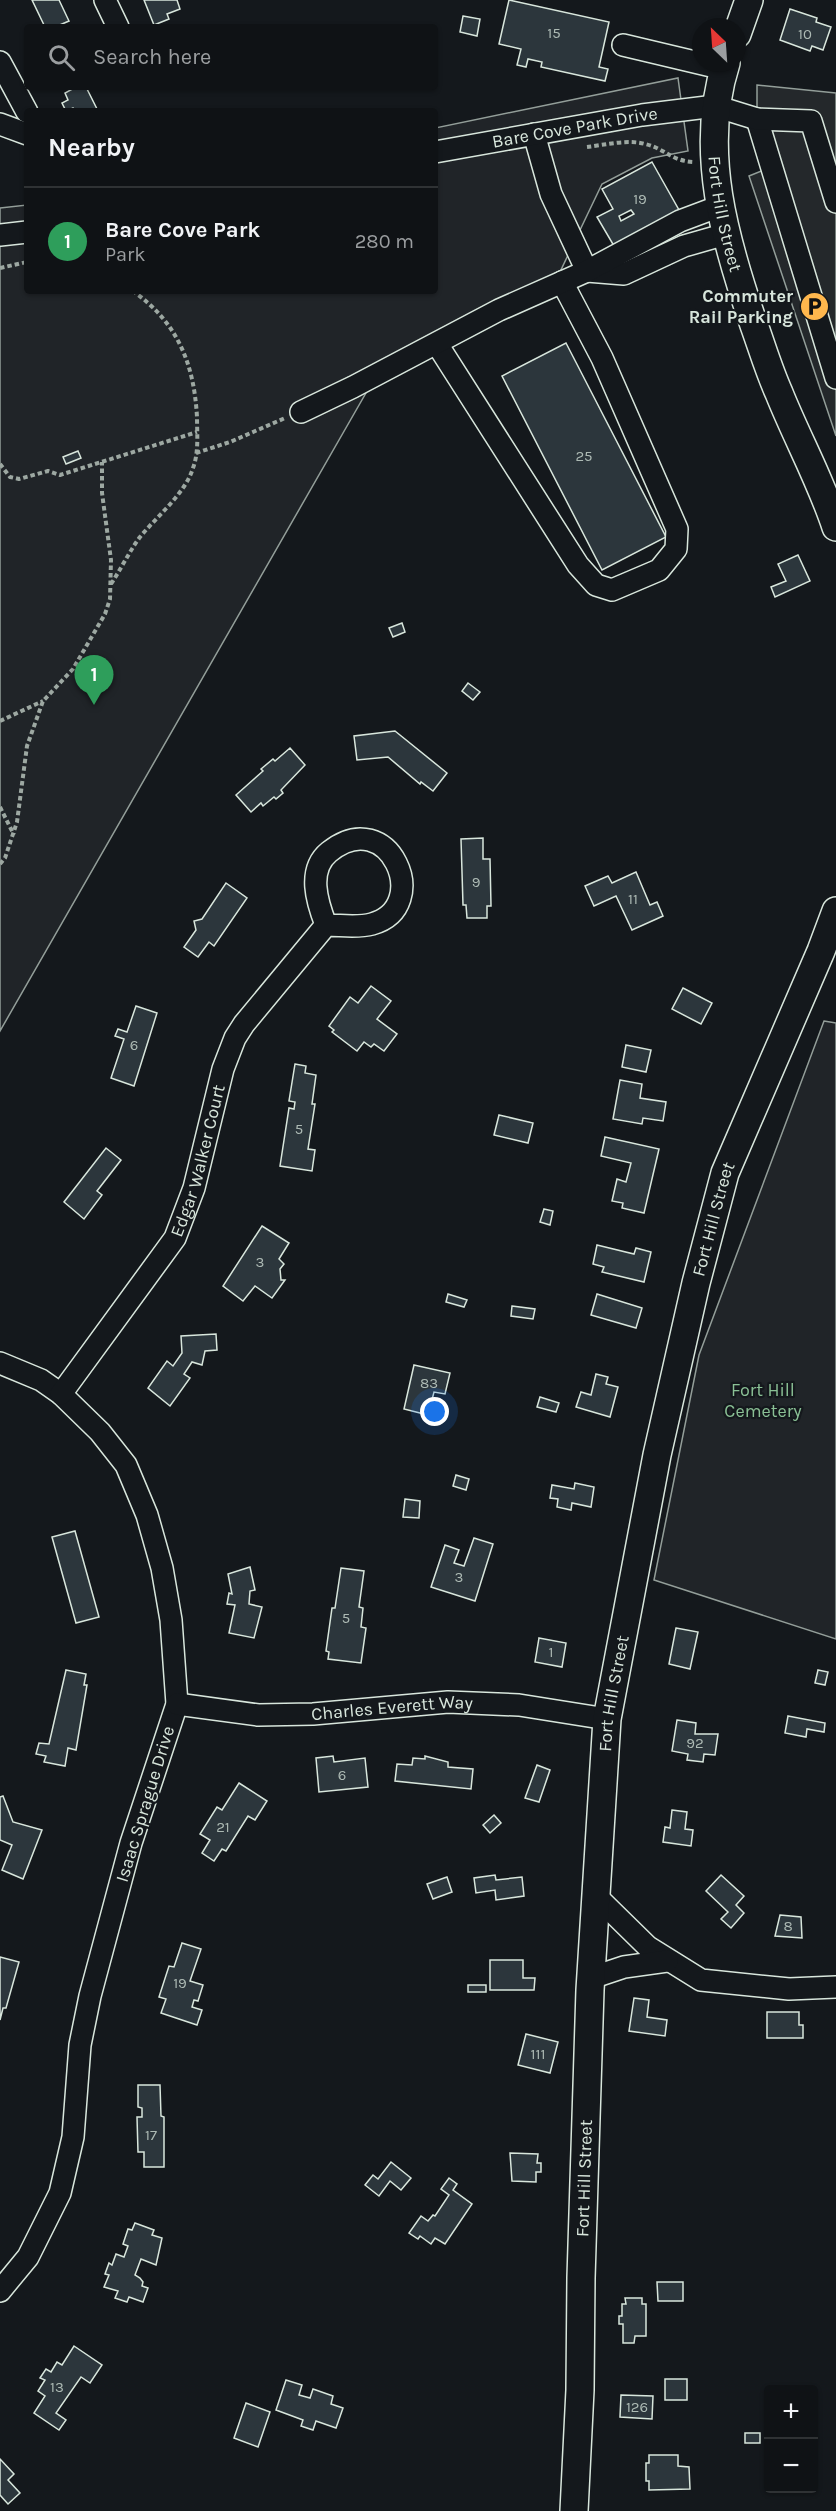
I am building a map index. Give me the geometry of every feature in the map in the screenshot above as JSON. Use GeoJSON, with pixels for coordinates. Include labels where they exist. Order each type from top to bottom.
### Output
{"type":"FeatureCollection","features":[{"type":"Feature","properties":{"kind":"main road"},"geometry":{"type":"LineString","coordinates":[[742,18],[748,0]]}},
{"type":"Feature","properties":{"kind":"main road","name":"Fort Hill Street"},"geometry":{"type":"LineString","coordinates":[[724,72],[715,106],[713,134],[714,162],[726,234],[745,299],[778,393],[836,527]]}},
{"type":"Feature","properties":{"kind":"main road","name":"Fort Hill Street"},"geometry":{"type":"LineString","coordinates":[[574,2511],[580,2390],[581,2278],[591,1978],[607,1719],[657,1455],[696,1282],[725,1173],[836,911]]}},
{"type":"Feature","properties":{"kind":"street"},"geometry":{"type":"LineString","coordinates":[[105,0],[117,24]]}},
{"type":"Feature","properties":{"kind":"street"},"geometry":{"type":"LineString","coordinates":[[623,45],[692,59]]}},
{"type":"Feature","properties":{"kind":"street"},"geometry":{"type":"LineString","coordinates":[[0,62],[25,108]]}},
{"type":"Feature","properties":{"kind":"street"},"geometry":{"type":"LineString","coordinates":[[715,106],[757,119],[811,121],[836,202]]}},
{"type":"Feature","properties":{"kind":"street","name":"Bare Cove Park Drive"},"geometry":{"type":"LineString","coordinates":[[438,151],[642,115],[715,106]]}},
{"type":"Feature","properties":{"kind":"street"},"geometry":{"type":"LineString","coordinates":[[757,119],[836,378]]}},
{"type":"Feature","properties":{"kind":"street"},"geometry":{"type":"LineString","coordinates":[[0,124],[24,133]]}},
{"type":"Feature","properties":{"kind":"street"},"geometry":{"type":"LineString","coordinates":[[534,134],[551,194],[586,271]]}},
{"type":"Feature","properties":{"kind":"street"},"geometry":{"type":"LineString","coordinates":[[301,411],[437,344],[499,310],[586,271],[680,221],[720,206]]}},
{"type":"Feature","properties":{"kind":"street"},"geometry":{"type":"LineString","coordinates":[[0,235],[24,232]]}},
{"type":"Feature","properties":{"kind":"street"},"geometry":{"type":"LineString","coordinates":[[586,271],[624,274],[684,246],[726,234]]}},
{"type":"Feature","properties":{"kind":"street"},"geometry":{"type":"LineString","coordinates":[[437,344],[578,565],[596,585],[612,590],[659,570],[676,549],[677,529],[602,358],[562,282]]}},
{"type":"Feature","properties":{"kind":"street"},"geometry":{"type":"LineString","coordinates":[[361,838],[369,839],[387,850],[398,867],[402,888],[400,899],[394,909],[375,923],[366,926],[326,925],[319,908],[316,884],[318,865],[322,858],[342,843],[361,838]]}},
{"type":"Feature","properties":{"kind":"street","name":"Edgar Walker Court"},"geometry":{"type":"LineString","coordinates":[[62,1394],[175,1238],[194,1188],[224,1069],[235,1038],[260,1002],[326,925]]}},
{"type":"Feature","properties":{"kind":"street","name":"Isaac Sprague Drive"},"geometry":{"type":"LineString","coordinates":[[0,1363],[41,1380],[62,1394],[100,1432],[126,1465],[147,1515],[162,1568],[171,1620],[177,1704],[131,1843],[90,1996],[80,2045],[73,2137],[60,2193],[28,2257],[0,2292]]}},
{"type":"Feature","properties":{"kind":"street","name":"Charles Everett Way"},"geometry":{"type":"LineString","coordinates":[[177,1704],[258,1715],[448,1702],[519,1705],[607,1719]]}},
{"type":"Feature","properties":{"kind":"street"},"geometry":{"type":"LineString","coordinates":[[595,1894],[648,1947],[667,1961],[701,1980],[789,1989],[836,1987]]}},
{"type":"Feature","properties":{"kind":"street"},"geometry":{"type":"LineString","coordinates":[[591,1978],[624,1967],[667,1961]]}},
{"type":"Feature","properties":{"kind":"path"},"geometry":{"type":"LineString","coordinates":[[586,147],[642,143],[662,150],[680,162],[714,162]]}},
{"type":"Feature","properties":{"kind":"path"},"geometry":{"type":"LineString","coordinates":[[0,268],[24,263]]}},
{"type":"Feature","properties":{"kind":"path"},"geometry":{"type":"LineString","coordinates":[[111,585],[138,540],[181,489],[193,469],[196,453],[195,387],[185,354],[159,314],[136,294]]}},
{"type":"Feature","properties":{"kind":"path"},"geometry":{"type":"LineString","coordinates":[[196,453],[230,442],[301,411]]}},
{"type":"Feature","properties":{"kind":"path"},"geometry":{"type":"LineString","coordinates":[[0,464],[10,477],[19,479],[48,471],[60,475],[197,432]]}},
{"type":"Feature","properties":{"kind":"path"},"geometry":{"type":"LineString","coordinates":[[0,721],[43,701],[73,669],[105,614],[110,599],[111,560],[102,493],[102,462]]}},
{"type":"Feature","properties":{"kind":"path"},"geometry":{"type":"LineString","coordinates":[[0,864],[5,858],[14,835],[27,746],[43,701]]}},
{"type":"Feature","properties":{"kind":"path"},"geometry":{"type":"LineString","coordinates":[[0,807],[14,835]]}},
{"type":"Feature","properties":{"kind":"green space"},"geometry":{"type":"Polygon","coordinates":[[[678,78],[688,151],[652,158],[602,184],[548,297],[374,379],[0,1031],[0,208],[24,205],[24,294],[438,294],[438,127],[678,78]]]}},
{"type":"Feature","properties":{"kind":"green space","name":"Fort Hill Cemetery"},"geometry":{"type":"Polygon","coordinates":[[[824,1021],[836,1023],[836,1639],[654,1580],[699,1355],[824,1021]]]}},
{"type":"Feature","properties":{"kind":"shaded area","name":"Commuter Rail Parking"},"geometry":{"type":"Polygon","coordinates":[[[757,85],[836,93],[836,436],[749,176],[764,170],[757,119],[757,85]]]}},
{"type":"Feature","properties":{"kind":"building"},"geometry":{"type":"Polygon","coordinates":[[[32,0],[59,0],[69,21],[62,24],[44,24],[32,0]]]}},
{"type":"Feature","properties":{"kind":"building"},"geometry":{"type":"Polygon","coordinates":[[[144,0],[177,0],[180,9],[167,14],[169,19],[154,24],[144,0]]]}},
{"type":"Feature","properties":{"kind":"building"},"geometry":{"type":"Polygon","coordinates":[[[509,0],[609,22],[599,67],[608,69],[605,81],[541,67],[542,62],[528,59],[526,67],[517,65],[521,49],[499,44],[509,0]]]}},
{"type":"Feature","properties":{"kind":"building"},"geometry":{"type":"Polygon","coordinates":[[[790,9],[817,18],[816,22],[831,27],[823,50],[812,46],[810,51],[780,40],[790,9]]]}},
{"type":"Feature","properties":{"kind":"building"},"geometry":{"type":"Polygon","coordinates":[[[463,16],[480,19],[477,36],[460,32],[463,16]]]}},
{"type":"Feature","properties":{"kind":"building"},"geometry":{"type":"Polygon","coordinates":[[[70,90],[88,90],[96,108],[64,108],[62,103],[68,100],[65,93],[70,90]]]}},
{"type":"Feature","properties":{"kind":"building"},"geometry":{"type":"Polygon","coordinates":[[[652,162],[679,210],[614,246],[597,217],[613,209],[602,189],[652,162]],[[631,210],[619,216],[621,221],[634,214],[631,210]]]}},
{"type":"Feature","properties":{"kind":"building"},"geometry":{"type":"Polygon","coordinates":[[[566,343],[666,537],[602,570],[502,376],[566,343]]]}},
{"type":"Feature","properties":{"kind":"building"},"geometry":{"type":"Polygon","coordinates":[[[78,451],[81,458],[66,464],[63,457],[78,451]]]}},
{"type":"Feature","properties":{"kind":"building"},"geometry":{"type":"Polygon","coordinates":[[[798,555],[810,581],[775,597],[771,587],[786,581],[778,564],[798,555]]]}},
{"type":"Feature","properties":{"kind":"building"},"geometry":{"type":"Polygon","coordinates":[[[402,623],[405,632],[393,637],[389,628],[402,623]]]}},
{"type":"Feature","properties":{"kind":"building"},"geometry":{"type":"Polygon","coordinates":[[[468,683],[480,692],[473,700],[462,691],[468,683]]]}},
{"type":"Feature","properties":{"kind":"building"},"geometry":{"type":"Polygon","coordinates":[[[395,731],[447,773],[433,791],[421,782],[420,784],[388,757],[357,760],[354,736],[395,731]]]}},
{"type":"Feature","properties":{"kind":"building"},"geometry":{"type":"Polygon","coordinates":[[[290,748],[305,765],[281,790],[283,793],[263,806],[261,803],[251,812],[236,795],[263,771],[261,769],[290,748]]]}},
{"type":"Feature","properties":{"kind":"building"},"geometry":{"type":"Polygon","coordinates":[[[483,838],[483,859],[490,859],[491,906],[487,906],[487,918],[467,918],[466,905],[463,905],[461,839],[483,838]]]}},
{"type":"Feature","properties":{"kind":"building"},"geometry":{"type":"Polygon","coordinates":[[[636,872],[650,905],[657,902],[663,916],[632,930],[616,896],[594,906],[585,886],[608,876],[612,883],[636,872]]]}},
{"type":"Feature","properties":{"kind":"building"},"geometry":{"type":"Polygon","coordinates":[[[226,883],[247,898],[214,946],[209,942],[198,957],[184,947],[196,930],[194,921],[202,919],[226,883]]]}},
{"type":"Feature","properties":{"kind":"building"},"geometry":{"type":"Polygon","coordinates":[[[371,986],[391,1001],[377,1019],[397,1034],[384,1051],[374,1044],[371,1047],[364,1042],[357,1051],[332,1032],[334,1030],[329,1026],[350,997],[358,1003],[371,986]]]}},
{"type":"Feature","properties":{"kind":"building"},"geometry":{"type":"Polygon","coordinates":[[[683,988],[712,1003],[701,1024],[672,1009],[683,988]]]}},
{"type":"Feature","properties":{"kind":"building"},"geometry":{"type":"Polygon","coordinates":[[[136,1006],[157,1013],[134,1086],[111,1078],[124,1039],[115,1036],[118,1029],[127,1032],[136,1006]]]}},
{"type":"Feature","properties":{"kind":"building"},"geometry":{"type":"Polygon","coordinates":[[[626,1045],[651,1050],[646,1072],[622,1067],[626,1045]]]}},
{"type":"Feature","properties":{"kind":"building"},"geometry":{"type":"Polygon","coordinates":[[[295,1064],[306,1066],[305,1073],[316,1075],[312,1104],[315,1104],[308,1149],[315,1150],[312,1171],[280,1166],[289,1108],[294,1109],[295,1102],[289,1101],[295,1064]]]}},
{"type":"Feature","properties":{"kind":"building"},"geometry":{"type":"Polygon","coordinates":[[[620,1080],[642,1084],[640,1098],[666,1102],[663,1121],[643,1118],[642,1124],[613,1119],[620,1080]]]}},
{"type":"Feature","properties":{"kind":"building"},"geometry":{"type":"Polygon","coordinates":[[[499,1115],[533,1123],[528,1143],[494,1135],[499,1115]]]}},
{"type":"Feature","properties":{"kind":"building"},"geometry":{"type":"Polygon","coordinates":[[[605,1137],[659,1149],[644,1213],[622,1208],[623,1203],[612,1201],[617,1179],[626,1182],[631,1163],[601,1156],[605,1137]]]}},
{"type":"Feature","properties":{"kind":"building"},"geometry":{"type":"Polygon","coordinates":[[[106,1148],[121,1160],[97,1191],[102,1195],[84,1219],[64,1202],[106,1148]]]}},
{"type":"Feature","properties":{"kind":"building"},"geometry":{"type":"Polygon","coordinates":[[[544,1209],[553,1211],[550,1225],[540,1222],[544,1209]]]}},
{"type":"Feature","properties":{"kind":"building"},"geometry":{"type":"Polygon","coordinates":[[[262,1226],[289,1243],[279,1259],[284,1264],[280,1269],[281,1280],[285,1280],[272,1298],[255,1286],[243,1301],[223,1286],[262,1226]]]}},
{"type":"Feature","properties":{"kind":"building"},"geometry":{"type":"Polygon","coordinates":[[[597,1245],[634,1254],[636,1248],[651,1252],[644,1282],[602,1272],[604,1267],[593,1264],[597,1245]]]}},
{"type":"Feature","properties":{"kind":"building"},"geometry":{"type":"Polygon","coordinates":[[[448,1294],[467,1300],[464,1307],[446,1302],[448,1294]]]}},
{"type":"Feature","properties":{"kind":"building"},"geometry":{"type":"Polygon","coordinates":[[[597,1294],[642,1308],[636,1328],[591,1315],[597,1294]]]}},
{"type":"Feature","properties":{"kind":"building"},"geometry":{"type":"Polygon","coordinates":[[[512,1306],[535,1309],[533,1319],[511,1316],[512,1306]]]}},
{"type":"Feature","properties":{"kind":"building"},"geometry":{"type":"Polygon","coordinates":[[[216,1334],[217,1350],[205,1351],[202,1365],[192,1362],[184,1374],[190,1378],[170,1406],[148,1388],[167,1361],[173,1366],[182,1353],[181,1336],[216,1334]]]}},
{"type":"Feature","properties":{"kind":"building"},"geometry":{"type":"Polygon","coordinates":[[[414,1365],[450,1373],[445,1394],[434,1392],[428,1415],[404,1409],[414,1365]]]}},
{"type":"Feature","properties":{"kind":"building"},"geometry":{"type":"Polygon","coordinates":[[[596,1374],[608,1377],[606,1384],[618,1387],[610,1417],[576,1407],[581,1392],[591,1395],[596,1374]]]}},
{"type":"Feature","properties":{"kind":"building"},"geometry":{"type":"Polygon","coordinates":[[[540,1397],[559,1403],[556,1412],[537,1407],[540,1397]]]}},
{"type":"Feature","properties":{"kind":"building"},"geometry":{"type":"Polygon","coordinates":[[[456,1475],[469,1479],[466,1490],[453,1486],[456,1475]]]}},
{"type":"Feature","properties":{"kind":"building"},"geometry":{"type":"Polygon","coordinates":[[[575,1483],[594,1487],[591,1507],[572,1503],[571,1510],[557,1507],[558,1499],[550,1498],[552,1485],[574,1489],[575,1483]]]}},
{"type":"Feature","properties":{"kind":"building"},"geometry":{"type":"Polygon","coordinates":[[[405,1499],[420,1501],[419,1518],[403,1517],[405,1499]]]}},
{"type":"Feature","properties":{"kind":"building"},"geometry":{"type":"Polygon","coordinates":[[[75,1531],[99,1617],[76,1623],[52,1537],[75,1531]]]}},
{"type":"Feature","properties":{"kind":"building"},"geometry":{"type":"Polygon","coordinates":[[[474,1538],[493,1544],[475,1601],[431,1587],[445,1545],[459,1550],[454,1563],[464,1566],[474,1538]]]}},
{"type":"Feature","properties":{"kind":"building"},"geometry":{"type":"Polygon","coordinates":[[[250,1567],[255,1590],[250,1591],[249,1604],[262,1607],[254,1638],[229,1633],[235,1605],[227,1604],[229,1593],[232,1594],[228,1574],[250,1567]]]}},
{"type":"Feature","properties":{"kind":"building"},"geometry":{"type":"Polygon","coordinates":[[[341,1568],[364,1571],[359,1607],[363,1608],[361,1627],[366,1628],[361,1663],[328,1659],[329,1652],[326,1651],[341,1568]]]}},
{"type":"Feature","properties":{"kind":"building"},"geometry":{"type":"Polygon","coordinates":[[[676,1628],[698,1632],[690,1669],[669,1664],[676,1628]]]}},
{"type":"Feature","properties":{"kind":"building"},"geometry":{"type":"Polygon","coordinates":[[[539,1638],[566,1643],[562,1667],[535,1662],[539,1638]]]}},
{"type":"Feature","properties":{"kind":"building"},"geometry":{"type":"Polygon","coordinates":[[[66,1670],[86,1674],[84,1685],[87,1685],[76,1750],[68,1748],[65,1766],[44,1762],[46,1756],[36,1754],[39,1743],[49,1744],[66,1670]]]}},
{"type":"Feature","properties":{"kind":"building"},"geometry":{"type":"Polygon","coordinates":[[[818,1670],[828,1672],[825,1685],[815,1683],[818,1670]]]}},
{"type":"Feature","properties":{"kind":"building"},"geometry":{"type":"Polygon","coordinates":[[[788,1716],[825,1723],[824,1732],[807,1729],[806,1737],[785,1733],[788,1716]]]}},
{"type":"Feature","properties":{"kind":"building"},"geometry":{"type":"Polygon","coordinates":[[[677,1720],[696,1723],[695,1734],[718,1734],[715,1755],[704,1754],[703,1762],[687,1760],[688,1754],[672,1751],[677,1720]]]}},
{"type":"Feature","properties":{"kind":"building"},"geometry":{"type":"Polygon","coordinates":[[[333,1756],[334,1762],[365,1758],[368,1787],[319,1792],[316,1758],[333,1756]]]}},
{"type":"Feature","properties":{"kind":"building"},"geometry":{"type":"Polygon","coordinates":[[[425,1756],[448,1762],[448,1767],[473,1769],[471,1789],[395,1781],[397,1764],[412,1765],[413,1758],[425,1759],[425,1756]]]}},
{"type":"Feature","properties":{"kind":"building"},"geometry":{"type":"Polygon","coordinates":[[[537,1765],[550,1770],[539,1802],[525,1798],[537,1765]]]}},
{"type":"Feature","properties":{"kind":"building"},"geometry":{"type":"Polygon","coordinates":[[[239,1783],[267,1801],[255,1820],[248,1816],[226,1851],[222,1849],[214,1861],[202,1853],[210,1840],[200,1834],[217,1807],[222,1810],[239,1783]]]}},
{"type":"Feature","properties":{"kind":"building"},"geometry":{"type":"Polygon","coordinates":[[[3,1796],[13,1822],[42,1830],[23,1879],[2,1870],[12,1845],[0,1840],[0,1797],[3,1796]]]}},
{"type":"Feature","properties":{"kind":"building"},"geometry":{"type":"Polygon","coordinates":[[[672,1810],[687,1812],[685,1829],[693,1830],[691,1846],[663,1842],[665,1827],[670,1828],[672,1810]]]}},
{"type":"Feature","properties":{"kind":"building"},"geometry":{"type":"Polygon","coordinates":[[[494,1815],[501,1823],[490,1833],[483,1825],[494,1815]]]}},
{"type":"Feature","properties":{"kind":"building"},"geometry":{"type":"Polygon","coordinates":[[[495,1875],[496,1880],[522,1877],[524,1896],[496,1900],[495,1890],[476,1893],[474,1878],[495,1875]]]}},
{"type":"Feature","properties":{"kind":"building"},"geometry":{"type":"Polygon","coordinates":[[[721,1875],[744,1896],[736,1905],[744,1913],[731,1928],[721,1919],[728,1912],[706,1891],[721,1875]]]}},
{"type":"Feature","properties":{"kind":"building"},"geometry":{"type":"Polygon","coordinates":[[[447,1877],[452,1892],[433,1899],[427,1884],[447,1877]]]}},
{"type":"Feature","properties":{"kind":"building"},"geometry":{"type":"Polygon","coordinates":[[[780,1915],[801,1917],[802,1938],[775,1936],[780,1915]]]}},
{"type":"Feature","properties":{"kind":"building"},"geometry":{"type":"Polygon","coordinates":[[[182,1943],[201,1949],[190,1981],[203,1985],[198,2001],[194,2000],[192,2007],[202,2010],[197,2025],[161,2013],[166,1999],[159,1997],[169,1966],[174,1967],[182,1943]]]}},
{"type":"Feature","properties":{"kind":"building"},"geometry":{"type":"Polygon","coordinates":[[[0,1957],[19,1962],[6,2008],[3,2008],[0,2020],[0,1957]]]}},
{"type":"Feature","properties":{"kind":"building"},"geometry":{"type":"Polygon","coordinates":[[[490,1960],[523,1960],[523,1978],[535,1978],[534,1990],[490,1990],[490,1960]]]}},
{"type":"Feature","properties":{"kind":"building"},"geometry":{"type":"Polygon","coordinates":[[[468,1985],[486,1985],[486,1992],[468,1992],[468,1985]]]}},
{"type":"Feature","properties":{"kind":"building"},"geometry":{"type":"Polygon","coordinates":[[[634,1998],[649,2000],[647,2017],[667,2020],[665,2036],[629,2031],[634,1998]]]}},
{"type":"Feature","properties":{"kind":"building"},"geometry":{"type":"Polygon","coordinates":[[[767,2012],[799,2012],[799,2025],[803,2025],[803,2038],[767,2038],[767,2012]]]}},
{"type":"Feature","properties":{"kind":"building"},"geometry":{"type":"Polygon","coordinates":[[[526,2034],[558,2042],[550,2073],[518,2065],[526,2034]]]}},
{"type":"Feature","properties":{"kind":"building"},"geometry":{"type":"Polygon","coordinates":[[[138,2085],[160,2085],[161,2116],[164,2117],[164,2167],[144,2167],[144,2152],[138,2152],[137,2117],[142,2117],[142,2108],[138,2107],[138,2085]]]}},
{"type":"Feature","properties":{"kind":"building"},"geometry":{"type":"Polygon","coordinates":[[[510,2153],[538,2154],[537,2163],[541,2163],[541,2172],[536,2172],[536,2182],[512,2181],[510,2153]]]}},
{"type":"Feature","properties":{"kind":"building"},"geometry":{"type":"Polygon","coordinates":[[[391,2162],[411,2178],[401,2190],[390,2181],[379,2196],[365,2185],[373,2175],[378,2179],[391,2162]]]}},
{"type":"Feature","properties":{"kind":"building"},"geometry":{"type":"Polygon","coordinates":[[[449,2178],[457,2184],[453,2190],[472,2204],[445,2244],[435,2238],[431,2244],[420,2236],[418,2239],[409,2233],[421,2216],[428,2221],[433,2215],[435,2216],[449,2195],[441,2189],[449,2178]]]}},
{"type":"Feature","properties":{"kind":"building"},"geometry":{"type":"Polygon","coordinates":[[[135,2223],[154,2230],[152,2235],[162,2238],[156,2265],[141,2259],[135,2275],[143,2282],[142,2286],[148,2288],[143,2302],[129,2297],[127,2302],[115,2298],[118,2291],[104,2287],[109,2275],[105,2274],[116,2254],[124,2257],[128,2246],[123,2244],[128,2229],[132,2230],[135,2223]]]}},
{"type":"Feature","properties":{"kind":"building"},"geometry":{"type":"Polygon","coordinates":[[[657,2282],[683,2282],[683,2301],[658,2301],[657,2282]]]}},
{"type":"Feature","properties":{"kind":"building"},"geometry":{"type":"Polygon","coordinates":[[[625,2298],[642,2298],[642,2304],[646,2304],[646,2336],[635,2336],[634,2343],[623,2343],[623,2324],[619,2324],[622,2304],[626,2304],[625,2298]]]}},
{"type":"Feature","properties":{"kind":"building"},"geometry":{"type":"Polygon","coordinates":[[[74,2346],[102,2365],[90,2383],[81,2377],[56,2413],[66,2420],[59,2430],[34,2413],[45,2396],[38,2391],[45,2380],[40,2378],[46,2369],[51,2372],[57,2362],[62,2365],[74,2346]]]}},
{"type":"Feature","properties":{"kind":"building"},"geometry":{"type":"Polygon","coordinates":[[[665,2379],[687,2379],[687,2400],[665,2400],[665,2379]]]}},
{"type":"Feature","properties":{"kind":"building"},"geometry":{"type":"Polygon","coordinates":[[[286,2380],[302,2385],[299,2395],[310,2398],[313,2389],[333,2396],[331,2404],[343,2408],[336,2428],[316,2421],[313,2430],[301,2426],[303,2420],[276,2410],[286,2380]]]}},
{"type":"Feature","properties":{"kind":"building"},"geometry":{"type":"Polygon","coordinates":[[[621,2395],[653,2396],[652,2419],[620,2417],[621,2395]]]}},
{"type":"Feature","properties":{"kind":"building"},"geometry":{"type":"Polygon","coordinates":[[[246,2403],[270,2412],[258,2447],[234,2438],[246,2403]]]}},
{"type":"Feature","properties":{"kind":"building"},"geometry":{"type":"Polygon","coordinates":[[[745,2433],[760,2433],[760,2443],[745,2443],[745,2433]]]}},
{"type":"Feature","properties":{"kind":"building"},"geometry":{"type":"Polygon","coordinates":[[[649,2455],[678,2455],[678,2466],[689,2467],[690,2489],[649,2490],[649,2481],[646,2481],[646,2463],[649,2463],[649,2455]]]}},
{"type":"Feature","properties":{"kind":"building"},"geometry":{"type":"Polygon","coordinates":[[[0,2459],[14,2474],[8,2480],[20,2493],[8,2504],[0,2495],[0,2459]]]}},
{"type":"Feature","properties":{"kind":"place","name":"Commuter Rail Parking"},"geometry":{"type":"Point","coordinates":[814,306]}},
{"type":"Feature","properties":{"kind":"place","name":"Bare Cove Park"},"geometry":{"type":"Point","coordinates":[94,705]}}]}
